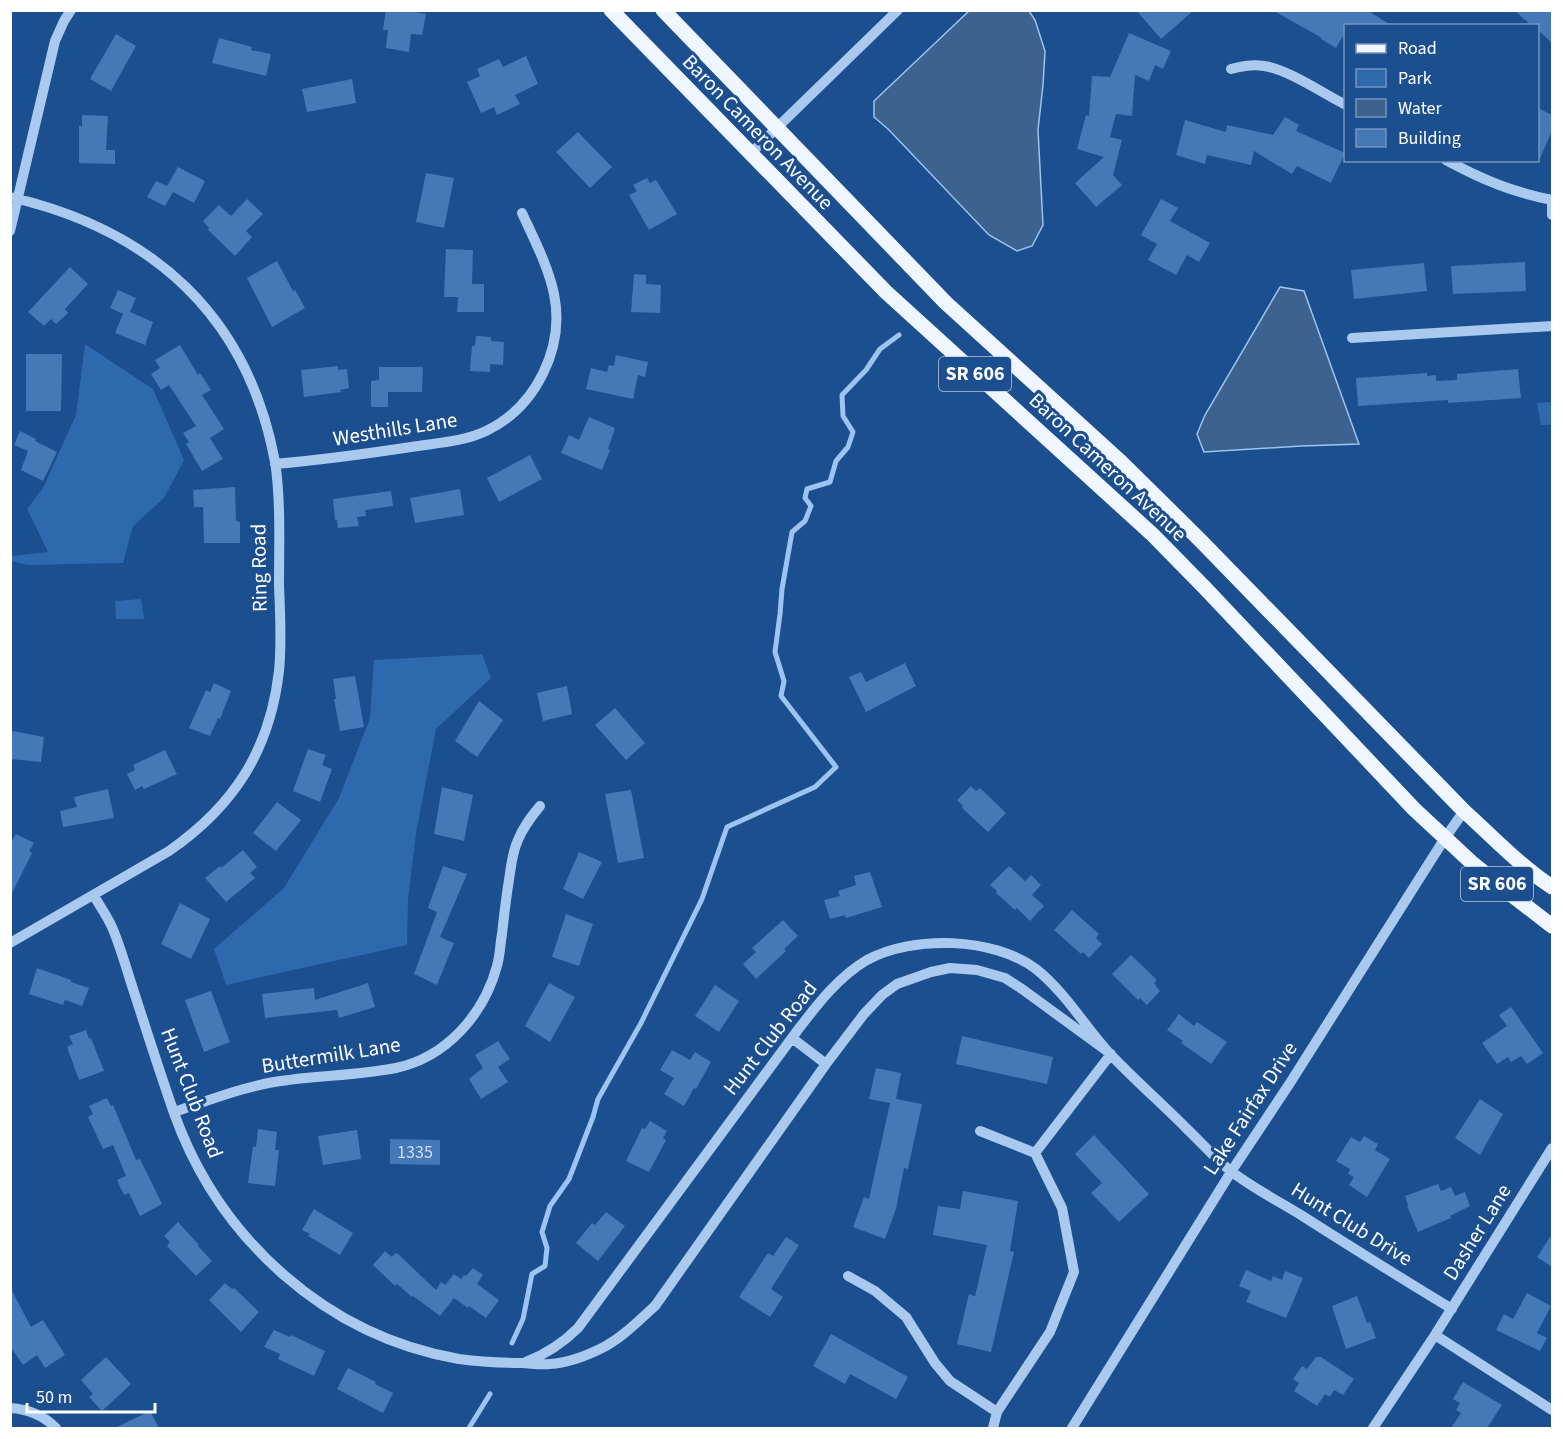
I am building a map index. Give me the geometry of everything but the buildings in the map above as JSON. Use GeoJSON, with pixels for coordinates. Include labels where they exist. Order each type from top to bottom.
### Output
{"type":"FeatureCollection","features":[{"type":"Feature","properties":{"kind":"main road","name":"Baron Cameron Avenue"},"geometry":{"type":"LineString","coordinates":[[611,10],[894,300],[1153,535],[1414,809],[1471,862],[1552,926]]}},
{"type":"Feature","properties":{"kind":"main road","name":"Baron Cameron Avenue"},"geometry":{"type":"LineString","coordinates":[[663,10],[946,303],[1120,462],[1200,540],[1464,811],[1502,847],[1552,887]]}},
{"type":"Feature","properties":{"kind":"street"},"geometry":{"type":"LineString","coordinates":[[10,231],[14,197],[55,41],[71,10]]}},
{"type":"Feature","properties":{"kind":"street"},"geometry":{"type":"LineString","coordinates":[[750,154],[898,10]]}},
{"type":"Feature","properties":{"kind":"street"},"geometry":{"type":"LineString","coordinates":[[1231,69],[1254,65],[1280,70],[1344,104]]}},
{"type":"Feature","properties":{"kind":"street"},"geometry":{"type":"LineString","coordinates":[[1450,162],[1487,182],[1552,200],[1552,215]]}},
{"type":"Feature","properties":{"kind":"street","name":"Ring Road"},"geometry":{"type":"LineString","coordinates":[[10,943],[169,851],[189,838],[214,814],[235,789],[252,762],[266,731],[279,670],[280,639],[275,465],[268,429],[243,364],[216,322],[201,304],[178,279],[151,257],[121,237],[79,218],[14,197]]}},
{"type":"Feature","properties":{"kind":"street","name":"Westhills Lane"},"geometry":{"type":"LineString","coordinates":[[275,465],[465,439],[486,431],[506,419],[524,402],[538,383],[548,362],[554,339],[556,317],[554,295],[547,273],[522,213]]}},
{"type":"Feature","properties":{"kind":"street"},"geometry":{"type":"LineString","coordinates":[[1352,338],[1552,326]]}},
{"type":"Feature","properties":{"kind":"street","name":"Buttermilk Lane"},"geometry":{"type":"LineString","coordinates":[[174,1112],[243,1089],[275,1082],[400,1067],[422,1059],[444,1046],[463,1029],[479,1009],[490,987],[498,963],[511,862],[525,824],[540,806]]}},
{"type":"Feature","properties":{"kind":"street","name":"Lake Fairfax Drive"},"geometry":{"type":"LineString","coordinates":[[1072,1428],[1231,1172],[1464,811]]}},
{"type":"Feature","properties":{"kind":"street","name":"Hunt Club Road"},"geometry":{"type":"LineString","coordinates":[[94,896],[113,929],[174,1112],[196,1164],[218,1202],[240,1231],[260,1253],[297,1286],[329,1309],[405,1345],[440,1355],[474,1361],[502,1364],[557,1363],[573,1360],[602,1348],[625,1333],[655,1306],[864,1014],[882,995],[897,984],[950,968],[977,970],[1005,978],[1111,1054]]}},
{"type":"Feature","properties":{"kind":"street","name":"Hunt Club Road"},"geometry":{"type":"LineString","coordinates":[[524,1364],[566,1341],[578,1328],[820,1002],[843,977],[866,961],[903,947],[928,943],[958,943],[989,948],[1035,968],[1056,987],[1111,1054],[1231,1172]]}},
{"type":"Feature","properties":{"kind":"street"},"geometry":{"type":"LineString","coordinates":[[792,1038],[826,1064]]}},
{"type":"Feature","properties":{"kind":"street"},"geometry":{"type":"LineString","coordinates":[[1035,1153],[1111,1054]]}},
{"type":"Feature","properties":{"kind":"street"},"geometry":{"type":"LineString","coordinates":[[980,1131],[1035,1153],[1062,1208],[1074,1272],[1050,1332],[997,1412],[993,1428]]}},
{"type":"Feature","properties":{"kind":"street","name":"Dasher Lane"},"geometry":{"type":"LineString","coordinates":[[1373,1428],[1452,1309],[1552,1148]]}},
{"type":"Feature","properties":{"kind":"street","name":"Hunt Club Drive"},"geometry":{"type":"LineString","coordinates":[[1231,1172],[1452,1309]]}},
{"type":"Feature","properties":{"kind":"street"},"geometry":{"type":"LineString","coordinates":[[848,1276],[875,1291],[906,1317],[950,1382],[997,1412]]}},
{"type":"Feature","properties":{"kind":"street"},"geometry":{"type":"LineString","coordinates":[[1435,1335],[1552,1410]]}},
{"type":"Feature","properties":{"kind":"street"},"geometry":{"type":"LineString","coordinates":[[10,1408],[26,1409],[42,1416],[56,1428]]}},
{"type":"Feature","properties":{"kind":"green space"},"geometry":{"type":"Polygon","coordinates":[[[85,344],[153,389],[184,460],[164,498],[133,526],[123,563],[28,565],[11,561],[11,556],[48,552],[27,509],[43,488],[76,415],[85,344]]]}},
{"type":"Feature","properties":{"kind":"green space"},"geometry":{"type":"Polygon","coordinates":[[[1552,402],[1552,425],[1541,425],[1537,403],[1552,402]]]}},
{"type":"Feature","properties":{"kind":"green space"},"geometry":{"type":"Polygon","coordinates":[[[141,599],[144,619],[116,619],[115,601],[141,599]]]}},
{"type":"Feature","properties":{"kind":"green space"},"geometry":{"type":"Polygon","coordinates":[[[482,654],[491,678],[436,729],[416,833],[408,900],[407,945],[226,985],[214,949],[284,888],[339,798],[370,718],[374,660],[482,654]]]}},
{"type":"Feature","properties":{"kind":"water"},"geometry":{"type":"Polygon","coordinates":[[[969,11],[1029,11],[1035,20],[1045,51],[1038,130],[1043,225],[1032,246],[1017,251],[989,235],[874,117],[874,101],[969,11]]]}},
{"type":"Feature","properties":{"kind":"water"},"geometry":{"type":"Polygon","coordinates":[[[1280,287],[1304,291],[1359,444],[1204,452],[1197,434],[1205,415],[1280,287]]]}},
{"type":"Feature","properties":{"kind":"waterway"},"geometry":{"type":"LineString","coordinates":[[512,1343],[523,1319],[532,1274],[545,1266],[547,1248],[542,1232],[550,1206],[569,1179],[598,1099],[641,1023],[702,899],[727,827],[815,787],[836,767],[781,696],[784,681],[775,652],[782,589],[792,532],[805,521],[811,506],[805,498],[807,489],[830,482],[836,461],[848,447],[853,432],[843,416],[842,395],[866,370],[880,349],[899,335]]}},
{"type":"Feature","properties":{"kind":"waterway"},"geometry":{"type":"LineString","coordinates":[[469,1428],[490,1394]]}}]}
